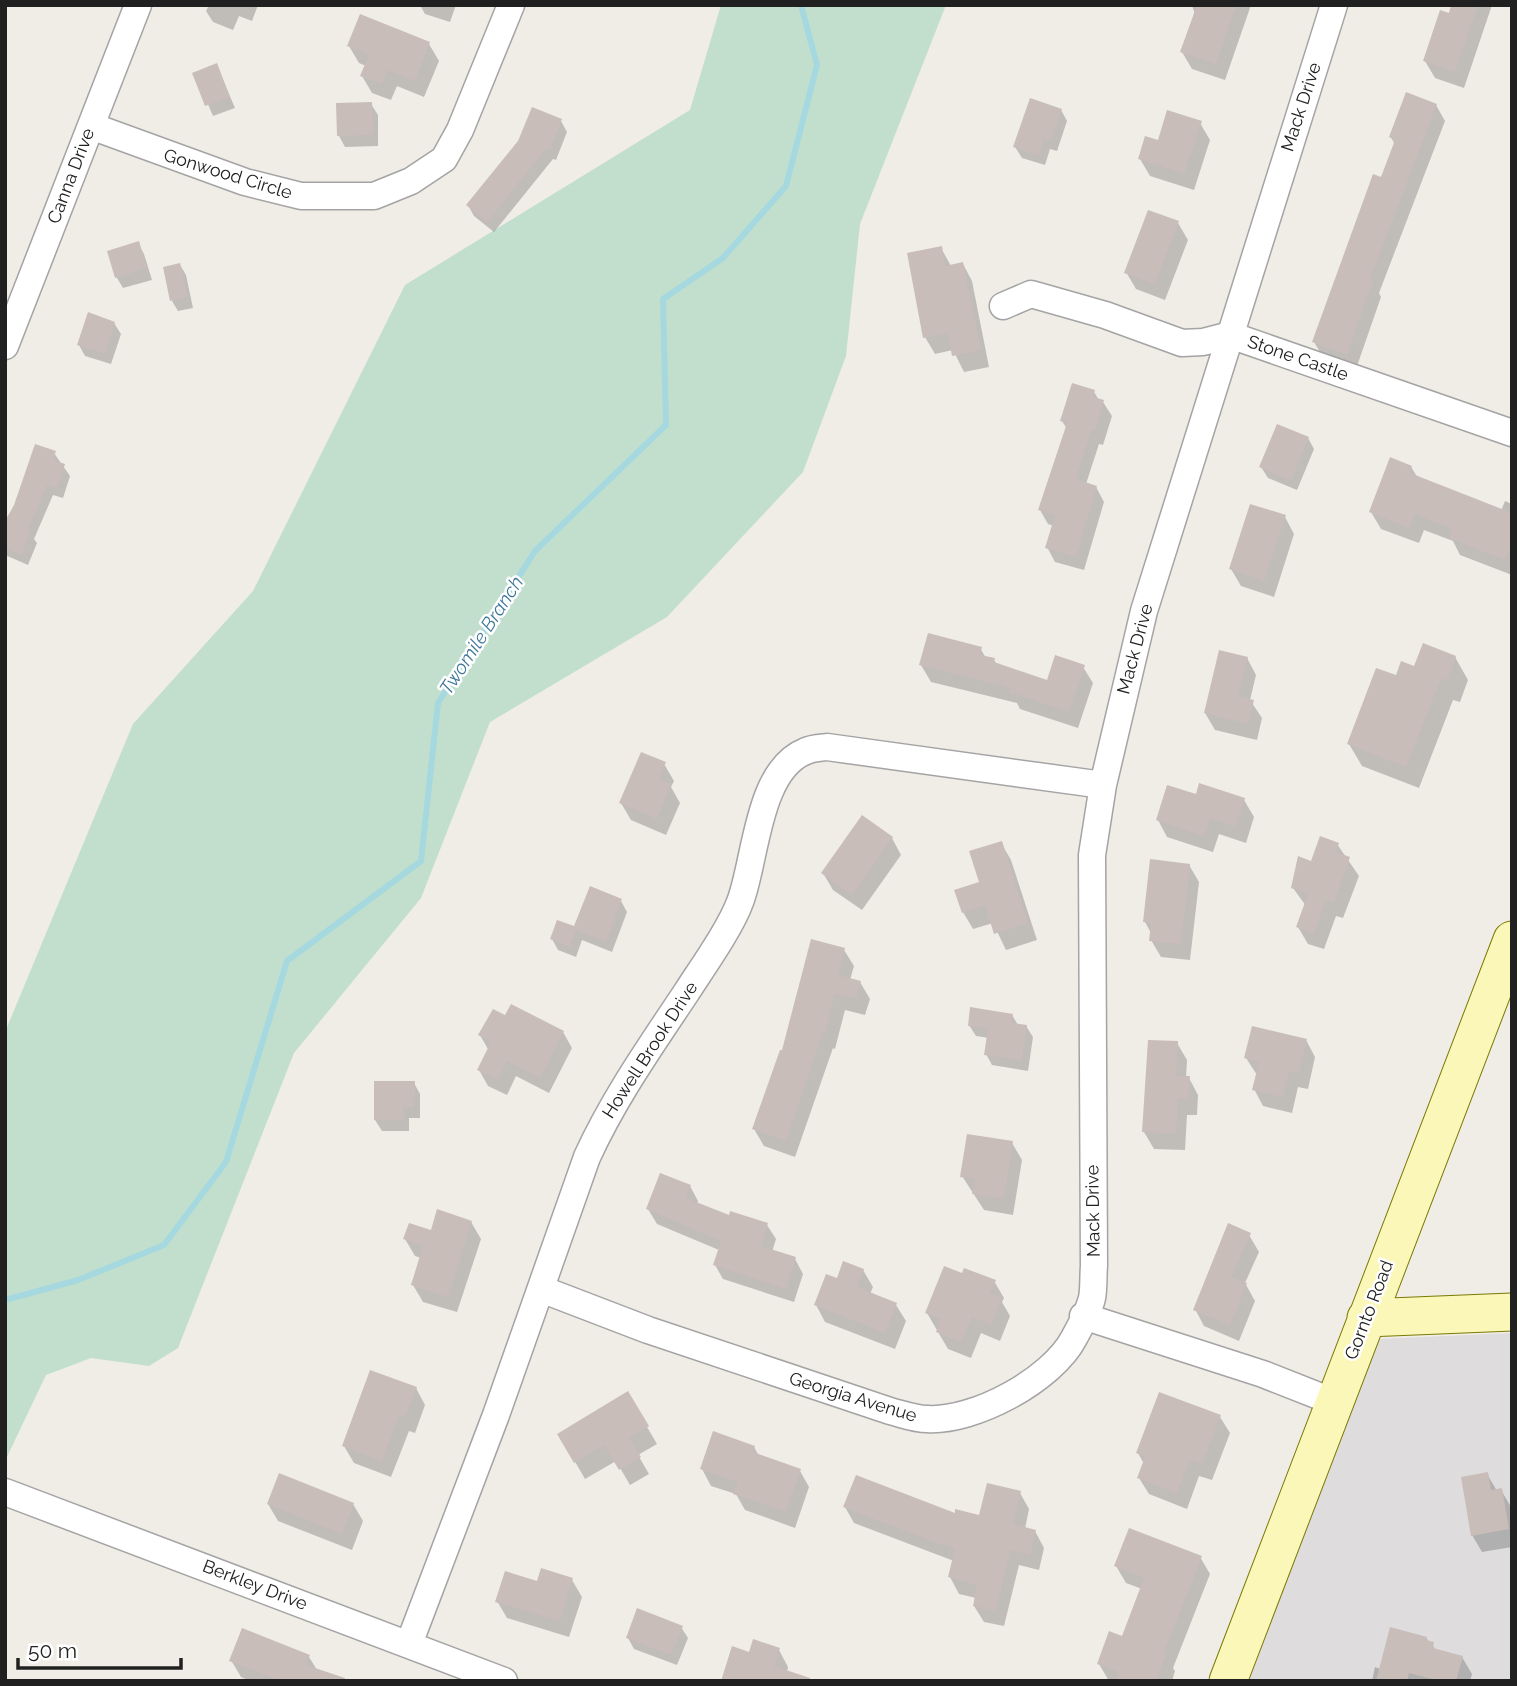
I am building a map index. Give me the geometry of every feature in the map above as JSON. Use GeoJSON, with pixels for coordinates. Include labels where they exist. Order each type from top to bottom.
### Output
{"type":"FeatureCollection","features":[{"type":"Feature","properties":{"kind":"main road","name":"Gornto Road"},"geometry":{"type":"LineString","coordinates":[[1228,1681],[1512,940]]}},
{"type":"Feature","properties":{"kind":"main road"},"geometry":{"type":"LineString","coordinates":[[1366,1318],[1512,1312]]}},
{"type":"Feature","properties":{"kind":"street","name":"Canna Drive"},"geometry":{"type":"LineString","coordinates":[[5,346],[138,5]]}},
{"type":"Feature","properties":{"kind":"street","name":"Gonwood Circle"},"geometry":{"type":"LineString","coordinates":[[91,126],[178,160],[267,188],[300,196],[374,196],[411,181],[444,159],[460,130],[510,5]]}},
{"type":"Feature","properties":{"kind":"street","name":"Mack Drive"},"geometry":{"type":"LineString","coordinates":[[1083,1317],[1092,1299],[1094,1266],[1092,855],[1102,785],[1144,611],[1334,5]]}},
{"type":"Feature","properties":{"kind":"street","name":"Stone Castle"},"geometry":{"type":"LineString","coordinates":[[1003,306],[1031,294],[1105,315],[1182,342],[1203,342],[1230,335],[1512,433]]}},
{"type":"Feature","properties":{"kind":"street","name":"Howell Brook Drive"},"geometry":{"type":"LineString","coordinates":[[409,1644],[496,1415],[587,1157],[605,1117],[700,972],[739,905],[747,883],[756,830],[763,807],[780,774],[792,760],[805,751],[827,747],[1102,785]]}},
{"type":"Feature","properties":{"kind":"street","name":"Georgia Avenue"},"geometry":{"type":"LineString","coordinates":[[541,1289],[648,1330],[890,1411],[926,1419],[953,1418],[987,1407],[1019,1389],[1052,1366],[1073,1340],[1083,1317]]}},
{"type":"Feature","properties":{"kind":"street"},"geometry":{"type":"LineString","coordinates":[[1083,1317],[1263,1374],[1334,1402]]}},
{"type":"Feature","properties":{"kind":"street","name":"Berkley Drive"},"geometry":{"type":"LineString","coordinates":[[5,1492],[503,1681]]}},
{"type":"Feature","properties":{"kind":"shaded area"},"geometry":{"type":"Polygon","coordinates":[[[1512,1333],[1512,1681],[1246,1681],[1379,1339],[1512,1333]]]}},
{"type":"Feature","properties":{"kind":"green space"},"geometry":{"type":"Polygon","coordinates":[[[721,5],[946,5],[860,224],[846,356],[803,472],[667,617],[490,722],[421,898],[294,1053],[178,1348],[149,1366],[91,1358],[46,1375],[5,1461],[5,1032],[133,724],[253,591],[405,285],[690,110],[721,5]]]}},
{"type":"Feature","properties":{"kind":"building"},"geometry":{"type":"Polygon","coordinates":[[[1197,5],[1236,5],[1216,64],[1180,52],[1197,5]]]}},
{"type":"Feature","properties":{"kind":"building"},"geometry":{"type":"Polygon","coordinates":[[[1451,5],[1478,5],[1455,72],[1423,61],[1440,10],[1449,13],[1451,5]]]}},
{"type":"Feature","properties":{"kind":"building"},"geometry":{"type":"Polygon","coordinates":[[[360,14],[430,42],[415,81],[387,70],[382,84],[360,76],[369,55],[347,46],[360,14]]]}},
{"type":"Feature","properties":{"kind":"building"},"geometry":{"type":"Polygon","coordinates":[[[217,63],[230,97],[205,106],[192,73],[217,63]]]}},
{"type":"Feature","properties":{"kind":"building"},"geometry":{"type":"Polygon","coordinates":[[[1406,92],[1437,104],[1370,279],[1373,280],[1347,355],[1312,342],[1373,174],[1381,177],[1395,140],[1389,137],[1406,92]]]}},
{"type":"Feature","properties":{"kind":"building"},"geometry":{"type":"Polygon","coordinates":[[[1030,98],[1062,109],[1051,141],[1044,139],[1039,155],[1013,147],[1030,98]]]}},
{"type":"Feature","properties":{"kind":"building"},"geometry":{"type":"Polygon","coordinates":[[[372,102],[373,135],[337,136],[336,103],[372,102]]]}},
{"type":"Feature","properties":{"kind":"building"},"geometry":{"type":"Polygon","coordinates":[[[532,107],[562,119],[550,150],[546,149],[487,222],[466,205],[518,141],[532,107]]]}},
{"type":"Feature","properties":{"kind":"building"},"geometry":{"type":"Polygon","coordinates":[[[1167,110],[1202,121],[1184,174],[1138,159],[1145,136],[1158,140],[1167,110]]]}},
{"type":"Feature","properties":{"kind":"building"},"geometry":{"type":"Polygon","coordinates":[[[1148,210],[1179,221],[1155,284],[1124,273],[1148,210]]]}},
{"type":"Feature","properties":{"kind":"building"},"geometry":{"type":"Polygon","coordinates":[[[139,241],[147,268],[115,278],[107,251],[139,241]]]}},
{"type":"Feature","properties":{"kind":"building"},"geometry":{"type":"Polygon","coordinates":[[[942,246],[945,266],[963,262],[981,350],[952,356],[948,333],[923,338],[907,253],[942,246]]]}},
{"type":"Feature","properties":{"kind":"building"},"geometry":{"type":"Polygon","coordinates":[[[180,263],[188,297],[170,301],[163,267],[180,263]]]}},
{"type":"Feature","properties":{"kind":"building"},"geometry":{"type":"Polygon","coordinates":[[[88,312],[115,322],[105,354],[77,345],[88,312]]]}},
{"type":"Feature","properties":{"kind":"building"},"geometry":{"type":"Polygon","coordinates":[[[1072,383],[1095,390],[1093,397],[1104,400],[1095,431],[1091,430],[1076,479],[1097,486],[1076,557],[1045,548],[1055,515],[1038,510],[1067,423],[1060,421],[1072,383]]]}},
{"type":"Feature","properties":{"kind":"building"},"geometry":{"type":"Polygon","coordinates":[[[1277,424],[1309,437],[1291,481],[1259,467],[1277,424]]]}},
{"type":"Feature","properties":{"kind":"building"},"geometry":{"type":"Polygon","coordinates":[[[35,444],[56,451],[53,460],[65,464],[57,488],[47,485],[28,529],[31,531],[21,555],[5,548],[5,521],[14,505],[35,444]]]}},
{"type":"Feature","properties":{"kind":"building"},"geometry":{"type":"Polygon","coordinates":[[[1390,457],[1412,466],[1410,473],[1512,513],[1512,542],[1505,560],[1449,538],[1452,529],[1415,514],[1409,528],[1369,512],[1390,457]]]}},
{"type":"Feature","properties":{"kind":"building"},"geometry":{"type":"Polygon","coordinates":[[[1250,504],[1286,515],[1264,581],[1229,569],[1250,504]]]}},
{"type":"Feature","properties":{"kind":"building"},"geometry":{"type":"Polygon","coordinates":[[[928,633],[982,647],[980,655],[995,658],[994,662],[1047,680],[1055,655],[1085,665],[1069,712],[1009,692],[1010,688],[919,665],[928,633]]]}},
{"type":"Feature","properties":{"kind":"building"},"geometry":{"type":"Polygon","coordinates":[[[1423,643],[1456,656],[1447,681],[1441,678],[1406,767],[1347,744],[1376,668],[1396,675],[1401,661],[1414,666],[1423,643]]]}},
{"type":"Feature","properties":{"kind":"building"},"geometry":{"type":"Polygon","coordinates":[[[1219,650],[1248,657],[1238,696],[1254,700],[1248,724],[1204,713],[1219,650]]]}},
{"type":"Feature","properties":{"kind":"building"},"geometry":{"type":"Polygon","coordinates":[[[641,752],[666,762],[659,779],[671,784],[657,819],[619,803],[641,752]]]}},
{"type":"Feature","properties":{"kind":"building"},"geometry":{"type":"Polygon","coordinates":[[[1199,783],[1245,798],[1236,827],[1210,818],[1204,836],[1156,820],[1167,785],[1196,794],[1199,783]]]}},
{"type":"Feature","properties":{"kind":"building"},"geometry":{"type":"Polygon","coordinates":[[[862,815],[893,837],[852,895],[821,873],[862,815]]]}},
{"type":"Feature","properties":{"kind":"building"},"geometry":{"type":"Polygon","coordinates":[[[1320,836],[1339,843],[1336,852],[1350,857],[1334,903],[1326,900],[1314,934],[1296,927],[1308,894],[1291,888],[1298,856],[1311,861],[1320,836]]]}},
{"type":"Feature","properties":{"kind":"building"},"geometry":{"type":"Polygon","coordinates":[[[1002,841],[1028,923],[994,934],[985,905],[962,913],[954,890],[979,882],[969,851],[1002,841]]]}},
{"type":"Feature","properties":{"kind":"building"},"geometry":{"type":"Polygon","coordinates":[[[1150,859],[1190,864],[1181,944],[1149,941],[1151,923],[1143,922],[1150,859]]]}},
{"type":"Feature","properties":{"kind":"building"},"geometry":{"type":"Polygon","coordinates":[[[590,886],[622,899],[606,942],[576,930],[570,947],[550,939],[557,920],[574,926],[590,886]]]}},
{"type":"Feature","properties":{"kind":"building"},"geometry":{"type":"Polygon","coordinates":[[[811,939],[845,948],[838,975],[861,981],[856,999],[835,994],[825,1033],[823,1032],[786,1141],[752,1129],[782,1050],[811,939]]]}},
{"type":"Feature","properties":{"kind":"building"},"geometry":{"type":"Polygon","coordinates":[[[511,1004],[564,1031],[540,1078],[507,1061],[498,1080],[477,1070],[491,1042],[478,1035],[493,1009],[505,1015],[511,1004]]]}},
{"type":"Feature","properties":{"kind":"building"},"geometry":{"type":"Polygon","coordinates":[[[970,1007],[1013,1014],[1012,1023],[1027,1025],[1022,1060],[984,1055],[988,1028],[968,1026],[970,1007]]]}},
{"type":"Feature","properties":{"kind":"building"},"geometry":{"type":"Polygon","coordinates":[[[1252,1026],[1307,1039],[1299,1073],[1289,1071],[1283,1097],[1252,1090],[1259,1062],[1244,1058],[1252,1026]]]}},
{"type":"Feature","properties":{"kind":"building"},"geometry":{"type":"Polygon","coordinates":[[[1148,1040],[1178,1041],[1176,1076],[1190,1076],[1188,1099],[1178,1098],[1176,1134],[1142,1132],[1148,1040]]]}},
{"type":"Feature","properties":{"kind":"building"},"geometry":{"type":"Polygon","coordinates":[[[374,1081],[415,1081],[414,1107],[403,1107],[404,1120],[374,1120],[374,1081]]]}},
{"type":"Feature","properties":{"kind":"building"},"geometry":{"type":"Polygon","coordinates":[[[967,1134],[1013,1141],[1004,1199],[972,1194],[975,1179],[960,1177],[967,1134]]]}},
{"type":"Feature","properties":{"kind":"building"},"geometry":{"type":"Polygon","coordinates":[[[660,1173],[691,1185],[686,1198],[729,1215],[730,1211],[768,1223],[761,1246],[796,1257],[786,1289],[713,1265],[721,1241],[646,1209],[660,1173]]]}},
{"type":"Feature","properties":{"kind":"building"},"geometry":{"type":"Polygon","coordinates":[[[437,1209],[472,1221],[448,1297],[411,1285],[423,1246],[403,1239],[409,1223],[431,1230],[437,1209]]]}},
{"type":"Feature","properties":{"kind":"building"},"geometry":{"type":"Polygon","coordinates":[[[1228,1223],[1251,1233],[1231,1277],[1247,1283],[1230,1325],[1193,1310],[1228,1223]]]}},
{"type":"Feature","properties":{"kind":"building"},"geometry":{"type":"Polygon","coordinates":[[[843,1261],[864,1269],[857,1287],[897,1303],[885,1333],[814,1305],[826,1274],[837,1278],[843,1261]]]}},
{"type":"Feature","properties":{"kind":"building"},"geometry":{"type":"Polygon","coordinates":[[[944,1266],[962,1273],[964,1268],[996,1280],[990,1293],[1002,1298],[991,1325],[972,1317],[961,1342],[936,1332],[941,1319],[925,1313],[944,1266]]]}},
{"type":"Feature","properties":{"kind":"building"},"geometry":{"type":"Polygon","coordinates":[[[370,1370],[417,1387],[405,1417],[399,1415],[382,1461],[342,1446],[370,1370]]]}},
{"type":"Feature","properties":{"kind":"building"},"geometry":{"type":"Polygon","coordinates":[[[628,1391],[649,1426],[629,1438],[641,1457],[619,1470],[604,1445],[574,1463],[557,1434],[628,1391]]]}},
{"type":"Feature","properties":{"kind":"building"},"geometry":{"type":"Polygon","coordinates":[[[1159,1392],[1221,1415],[1202,1464],[1190,1460],[1177,1493],[1137,1478],[1145,1457],[1136,1453],[1159,1392]]]}},
{"type":"Feature","properties":{"kind":"building"},"geometry":{"type":"Polygon","coordinates":[[[713,1431],[755,1446],[753,1452],[801,1469],[786,1512],[733,1494],[738,1482],[700,1469],[713,1431]]]}},
{"type":"Feature","properties":{"kind":"building"},"geometry":{"type":"Polygon","coordinates":[[[1488,1472],[1491,1490],[1502,1488],[1509,1529],[1471,1536],[1461,1477],[1488,1472]]]}},
{"type":"Feature","properties":{"kind":"building"},"geometry":{"type":"Polygon","coordinates":[[[279,1473],[354,1503],[342,1534],[267,1504],[279,1473]]]}},
{"type":"Feature","properties":{"kind":"building"},"geometry":{"type":"Polygon","coordinates":[[[856,1475],[955,1513],[955,1509],[979,1515],[987,1483],[1021,1491],[1013,1524],[1036,1530],[1030,1555],[1010,1550],[996,1611],[973,1606],[977,1585],[948,1577],[955,1548],[843,1507],[856,1475]]]}},
{"type":"Feature","properties":{"kind":"building"},"geometry":{"type":"Polygon","coordinates":[[[1129,1528],[1202,1556],[1164,1652],[1167,1653],[1156,1681],[1116,1681],[1119,1672],[1097,1664],[1109,1631],[1122,1636],[1144,1578],[1114,1566],[1129,1528]]]}},
{"type":"Feature","properties":{"kind":"building"},"geometry":{"type":"Polygon","coordinates":[[[541,1568],[573,1578],[560,1621],[495,1602],[505,1571],[537,1581],[541,1568]]]}},
{"type":"Feature","properties":{"kind":"building"},"geometry":{"type":"Polygon","coordinates":[[[637,1608],[683,1626],[671,1655],[626,1638],[637,1608]]]}},
{"type":"Feature","properties":{"kind":"building"},"geometry":{"type":"Polygon","coordinates":[[[1390,1627],[1427,1637],[1426,1640],[1434,1642],[1433,1648],[1463,1656],[1456,1681],[1440,1681],[1409,1673],[1407,1681],[1376,1681],[1390,1627]]]}},
{"type":"Feature","properties":{"kind":"building"},"geometry":{"type":"Polygon","coordinates":[[[242,1628],[310,1655],[306,1665],[345,1678],[344,1681],[280,1681],[229,1661],[242,1628]]]}},
{"type":"Feature","properties":{"kind":"building"},"geometry":{"type":"Polygon","coordinates":[[[753,1639],[780,1648],[774,1666],[810,1678],[809,1681],[721,1681],[732,1646],[749,1652],[753,1639]]]}},
{"type":"Feature","properties":{"kind":"waterway","name":"Twomile Branch"},"geometry":{"type":"LineString","coordinates":[[5,1300],[78,1280],[164,1245],[226,1162],[287,961],[421,861],[438,703],[535,551],[666,425],[663,299],[723,258],[786,186],[817,65],[801,5]]}}]}
